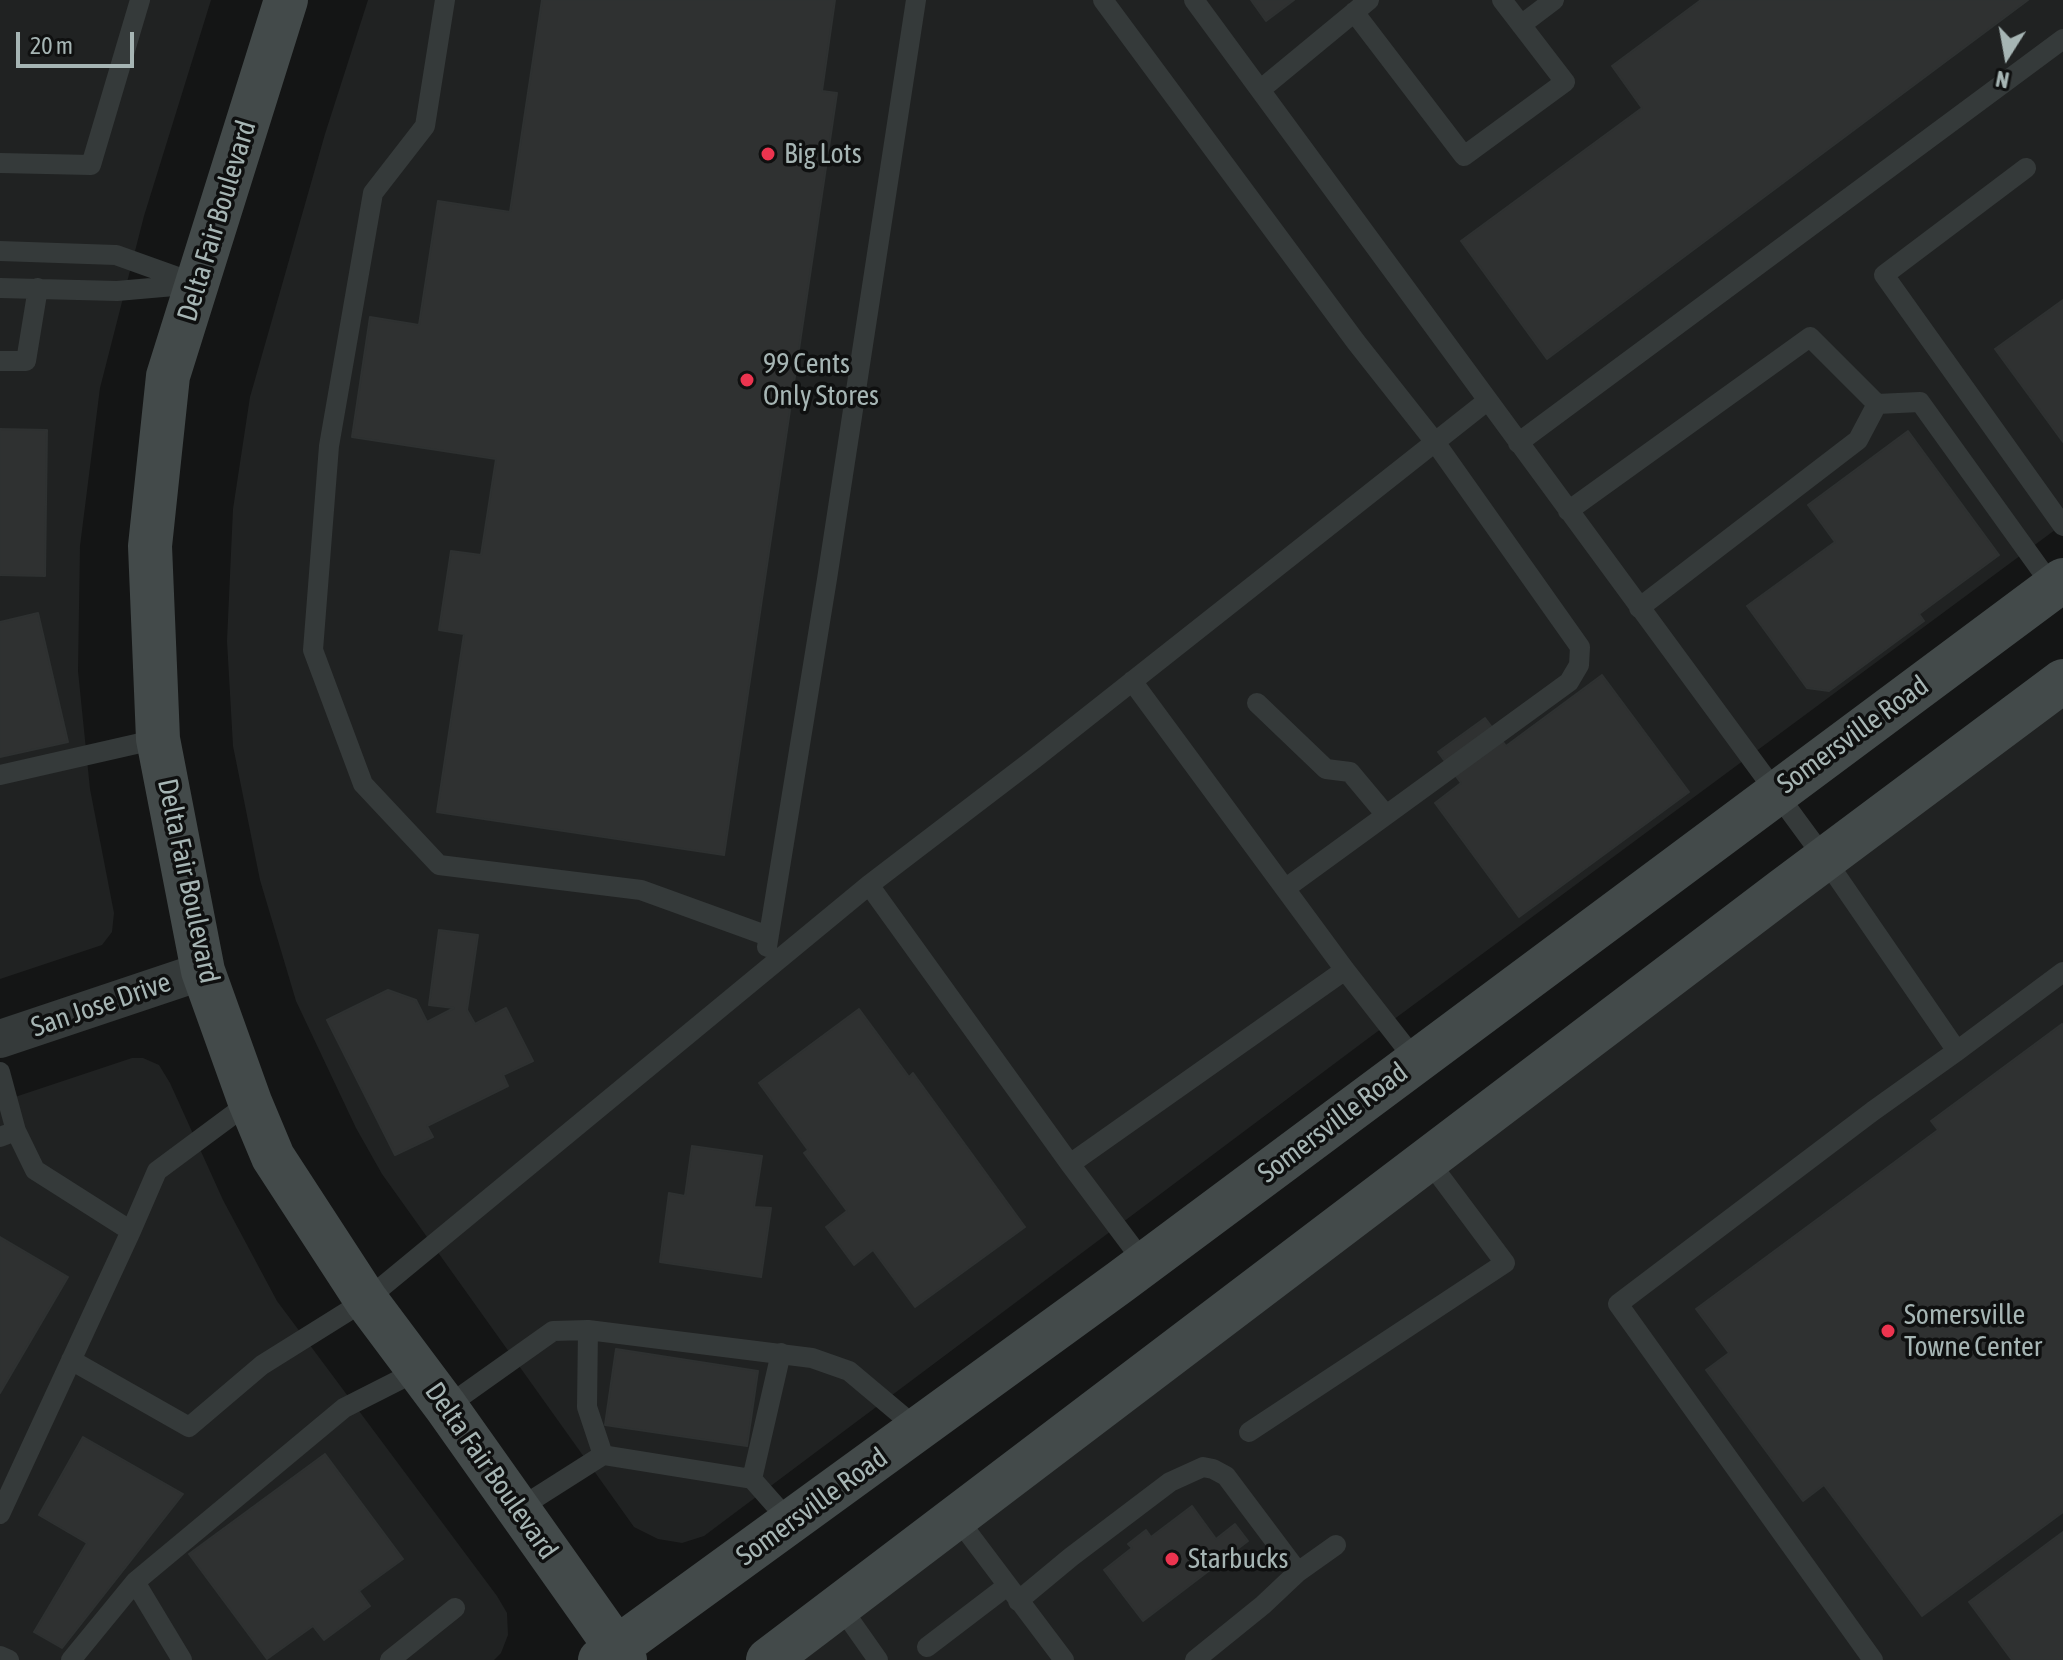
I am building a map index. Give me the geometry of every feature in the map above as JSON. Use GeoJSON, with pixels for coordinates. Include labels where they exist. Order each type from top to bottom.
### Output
{"type":"FeatureCollection","features":[{"type":"Feature","properties":{"kind":"main road","name":"Delta Fair Boulevard"},"geometry":{"type":"LineString","coordinates":[[286,0],[168,376],[150,546],[158,739],[203,971],[273,1157],[366,1300],[518,1509],[614,1656]]}},
{"type":"Feature","properties":{"kind":"main road","name":"Somersville Road"},"geometry":{"type":"LineString","coordinates":[[614,1656],[790,1522],[1145,1264],[2058,584]]}},
{"type":"Feature","properties":{"kind":"main road"},"geometry":{"type":"LineString","coordinates":[[768,1660],[2063,681]]}},
{"type":"Feature","properties":{"kind":"street","name":"San Jose Drive"},"geometry":{"type":"LineString","coordinates":[[0,1039],[203,971]]}},
{"type":"Feature","properties":{"kind":"lane"},"geometry":{"type":"LineString","coordinates":[[0,163],[91,165],[140,0]]}},
{"type":"Feature","properties":{"kind":"lane"},"geometry":{"type":"LineString","coordinates":[[445,0],[425,126],[373,193],[329,446],[313,650],[363,784],[439,865],[641,890],[768,936]]}},
{"type":"Feature","properties":{"kind":"lane"},"geometry":{"type":"LineString","coordinates":[[764,971],[916,0]]}},
{"type":"Feature","properties":{"kind":"lane"},"geometry":{"type":"LineString","coordinates":[[1103,0],[1356,342],[1435,442],[1580,647],[1579,665],[1569,682],[1286,888]]}},
{"type":"Feature","properties":{"kind":"lane"},"geometry":{"type":"LineString","coordinates":[[1194,0],[1825,859],[1957,1051]]}},
{"type":"Feature","properties":{"kind":"lane"},"geometry":{"type":"LineString","coordinates":[[1260,90],[1362,6],[1464,156],[1565,82],[1502,0]]}},
{"type":"Feature","properties":{"kind":"lane"},"geometry":{"type":"LineString","coordinates":[[1521,25],[1554,0]]}},
{"type":"Feature","properties":{"kind":"lane"},"geometry":{"type":"LineString","coordinates":[[1518,443],[2063,39]]}},
{"type":"Feature","properties":{"kind":"lane"},"geometry":{"type":"LineString","coordinates":[[2026,168],[1884,275],[2063,526]]}},
{"type":"Feature","properties":{"kind":"lane"},"geometry":{"type":"LineString","coordinates":[[0,251],[116,255],[197,284]]}},
{"type":"Feature","properties":{"kind":"lane"},"geometry":{"type":"LineString","coordinates":[[0,288],[117,291],[197,284]]}},
{"type":"Feature","properties":{"kind":"lane"},"geometry":{"type":"LineString","coordinates":[[0,361],[26,361],[38,288]]}},
{"type":"Feature","properties":{"kind":"lane"},"geometry":{"type":"LineString","coordinates":[[1568,511],[1810,337],[1877,404],[1920,402],[2058,584]]}},
{"type":"Feature","properties":{"kind":"lane"},"geometry":{"type":"LineString","coordinates":[[71,1360],[189,1427],[262,1365],[366,1300],[869,885],[1487,401]]}},
{"type":"Feature","properties":{"kind":"lane"},"geometry":{"type":"LineString","coordinates":[[1639,608],[1858,440],[1877,404]]}},
{"type":"Feature","properties":{"kind":"lane"},"geometry":{"type":"LineString","coordinates":[[1132,681],[1416,1061]]}},
{"type":"Feature","properties":{"kind":"lane"},"geometry":{"type":"LineString","coordinates":[[1257,703],[1326,769],[1350,772],[1386,815]]}},
{"type":"Feature","properties":{"kind":"lane"},"geometry":{"type":"LineString","coordinates":[[0,775],[158,739]]}},
{"type":"Feature","properties":{"kind":"lane"},"geometry":{"type":"LineString","coordinates":[[869,885],[1145,1264]]}},
{"type":"Feature","properties":{"kind":"lane"},"geometry":{"type":"LineString","coordinates":[[1070,1164],[1345,970]]}},
{"type":"Feature","properties":{"kind":"lane"},"geometry":{"type":"LineString","coordinates":[[1873,1660],[1618,1304],[2063,972]]}},
{"type":"Feature","properties":{"kind":"lane"},"geometry":{"type":"LineString","coordinates":[[0,1072],[8,1134],[35,1170],[131,1231]]}},
{"type":"Feature","properties":{"kind":"lane"},"geometry":{"type":"LineString","coordinates":[[0,1514],[157,1171],[250,1102]]}},
{"type":"Feature","properties":{"kind":"lane"},"geometry":{"type":"LineString","coordinates":[[1249,1432],[1505,1263],[1428,1160]]}},
{"type":"Feature","properties":{"kind":"lane"},"geometry":{"type":"LineString","coordinates":[[446,1407],[553,1331],[588,1330],[812,1358],[849,1371],[918,1429]]}},
{"type":"Feature","properties":{"kind":"lane"},"geometry":{"type":"LineString","coordinates":[[588,1330],[587,1407],[603,1455]]}},
{"type":"Feature","properties":{"kind":"lane"},"geometry":{"type":"LineString","coordinates":[[752,1479],[781,1353]]}},
{"type":"Feature","properties":{"kind":"lane"},"geometry":{"type":"LineString","coordinates":[[71,1660],[135,1582],[344,1408],[419,1370]]}},
{"type":"Feature","properties":{"kind":"lane"},"geometry":{"type":"LineString","coordinates":[[518,1509],[603,1455],[752,1479],[790,1522]]}},
{"type":"Feature","properties":{"kind":"lane"},"geometry":{"type":"LineString","coordinates":[[928,1656],[1013,1594],[1071,1557],[1170,1482],[1203,1467],[1226,1476],[1298,1572]]}},
{"type":"Feature","properties":{"kind":"lane"},"geometry":{"type":"LineString","coordinates":[[957,1518],[1064,1660]]}},
{"type":"Feature","properties":{"kind":"lane"},"geometry":{"type":"LineString","coordinates":[[1195,1660],[1298,1572],[1336,1545]]}},
{"type":"Feature","properties":{"kind":"lane"},"geometry":{"type":"LineString","coordinates":[[135,1582],[182,1660]]}},
{"type":"Feature","properties":{"kind":"lane"},"geometry":{"type":"LineString","coordinates":[[840,1606],[878,1660]]}},
{"type":"Feature","properties":{"kind":"lane"},"geometry":{"type":"LineString","coordinates":[[390,1660],[455,1608]]}},
{"type":"Feature","properties":{"kind":"lane"},"geometry":{"type":"LineString","coordinates":[[0,1656],[9,1660]]}},
{"type":"Feature","properties":{"kind":"shaded area"},"geometry":{"type":"Polygon","coordinates":[[[0,0],[211,0],[144,216],[100,388],[80,546],[78,671],[90,789],[114,913],[112,932],[102,945],[0,979],[0,0]]]}},
{"type":"Feature","properties":{"kind":"shaded area"},"geometry":{"type":"Polygon","coordinates":[[[368,0],[2063,0],[2063,524],[1366,1040],[704,1536],[682,1543],[658,1539],[634,1527],[382,1174],[356,1128],[296,1001],[260,880],[233,746],[227,641],[233,509],[250,397],[325,134],[368,0]]]}},
{"type":"Feature","properties":{"kind":"shaded area"},"geometry":{"type":"Polygon","coordinates":[[[2063,681],[2063,1660],[769,1660],[2063,681]]]}},
{"type":"Feature","properties":{"kind":"shaded area"},"geometry":{"type":"Polygon","coordinates":[[[132,1058],[143,1058],[159,1065],[223,1200],[277,1301],[497,1596],[507,1613],[508,1635],[501,1653],[494,1660],[0,1660],[0,1102],[132,1058]]]}},
{"type":"Feature","properties":{"kind":"building"},"geometry":{"type":"Polygon","coordinates":[[[542,0],[835,0],[822,91],[837,93],[724,855],[437,812],[464,634],[439,630],[451,551],[481,555],[496,459],[352,437],[370,317],[419,325],[438,201],[510,212],[542,0]]]}},
{"type":"Feature","properties":{"kind":"building"},"geometry":{"type":"Polygon","coordinates":[[[1251,0],[1294,0],[1266,21],[1251,0]]]}},
{"type":"Feature","properties":{"kind":"building"},"geometry":{"type":"Polygon","coordinates":[[[1701,0],[2028,0],[1547,359],[1461,241],[1642,108],[1612,66],[1701,0]]]}},
{"type":"Feature","properties":{"kind":"building"},"geometry":{"type":"Polygon","coordinates":[[[2063,300],[2063,442],[1995,349],[2063,300]]]}},
{"type":"Feature","properties":{"kind":"building"},"geometry":{"type":"Polygon","coordinates":[[[0,429],[47,430],[45,576],[0,575],[0,429]]]}},
{"type":"Feature","properties":{"kind":"building"},"geometry":{"type":"Polygon","coordinates":[[[1908,431],[1999,555],[1919,614],[1924,621],[1829,691],[1807,688],[1747,606],[1835,542],[1808,505],[1908,431]]]}},
{"type":"Feature","properties":{"kind":"building"},"geometry":{"type":"Polygon","coordinates":[[[38,613],[68,742],[0,757],[0,622],[38,613]]]}},
{"type":"Feature","properties":{"kind":"building"},"geometry":{"type":"Polygon","coordinates":[[[1602,675],[1689,792],[1519,917],[1435,803],[1461,783],[1438,752],[1485,718],[1506,746],[1602,675]]]}},
{"type":"Feature","properties":{"kind":"building"},"geometry":{"type":"Polygon","coordinates":[[[439,930],[478,935],[467,1010],[475,1024],[506,1008],[533,1061],[503,1075],[508,1086],[427,1126],[433,1137],[395,1155],[327,1020],[388,990],[416,1000],[427,1022],[454,1008],[429,1005],[439,930]]]}},
{"type":"Feature","properties":{"kind":"building"},"geometry":{"type":"Polygon","coordinates":[[[859,1009],[909,1077],[913,1073],[1025,1227],[915,1307],[873,1250],[854,1265],[826,1227],[847,1211],[804,1153],[808,1150],[759,1083],[859,1009]]]}},
{"type":"Feature","properties":{"kind":"building","name":"Somersville Towne Center"},"geometry":{"type":"Polygon","coordinates":[[[2062,1024],[2063,1512],[1922,1616],[1824,1485],[1803,1501],[1706,1370],[1729,1353],[1696,1309],[1938,1130],[1931,1121],[2062,1024]]]}},
{"type":"Feature","properties":{"kind":"building"},"geometry":{"type":"Polygon","coordinates":[[[692,1146],[762,1156],[754,1207],[771,1208],[761,1277],[660,1262],[669,1193],[685,1196],[692,1146]]]}},
{"type":"Feature","properties":{"kind":"building"},"geometry":{"type":"Polygon","coordinates":[[[0,1237],[68,1277],[0,1393],[0,1237]]]}},
{"type":"Feature","properties":{"kind":"building"},"geometry":{"type":"Polygon","coordinates":[[[616,1349],[758,1371],[747,1446],[605,1425],[616,1349]]]}},
{"type":"Feature","properties":{"kind":"building"},"geometry":{"type":"Polygon","coordinates":[[[83,1437],[183,1494],[62,1648],[34,1632],[87,1543],[39,1515],[83,1437]]]}},
{"type":"Feature","properties":{"kind":"building"},"geometry":{"type":"Polygon","coordinates":[[[325,1454],[403,1559],[359,1591],[370,1606],[324,1640],[313,1626],[267,1659],[189,1554],[325,1454]]]}},
{"type":"Feature","properties":{"kind":"building","name":"Starbucks"},"geometry":{"type":"Polygon","coordinates":[[[1192,1506],[1216,1539],[1235,1524],[1248,1541],[1143,1621],[1104,1570],[1132,1548],[1128,1544],[1146,1530],[1151,1537],[1192,1506]]]}},
{"type":"Feature","properties":{"kind":"building"},"geometry":{"type":"Polygon","coordinates":[[[2063,1532],[2063,1660],[2012,1660],[1969,1602],[2063,1532]]]}},
{"type":"Feature","properties":{"kind":"place","name":"Big Lots"},"geometry":{"type":"Point","coordinates":[768,154]}},
{"type":"Feature","properties":{"kind":"place","name":"99 Cents Only Stores"},"geometry":{"type":"Point","coordinates":[747,380]}},
{"type":"Feature","properties":{"kind":"place","name":"Somersville Towne Center"},"geometry":{"type":"Point","coordinates":[1888,1331]}},
{"type":"Feature","properties":{"kind":"place","name":"Starbucks"},"geometry":{"type":"Point","coordinates":[1172,1559]}}]}
